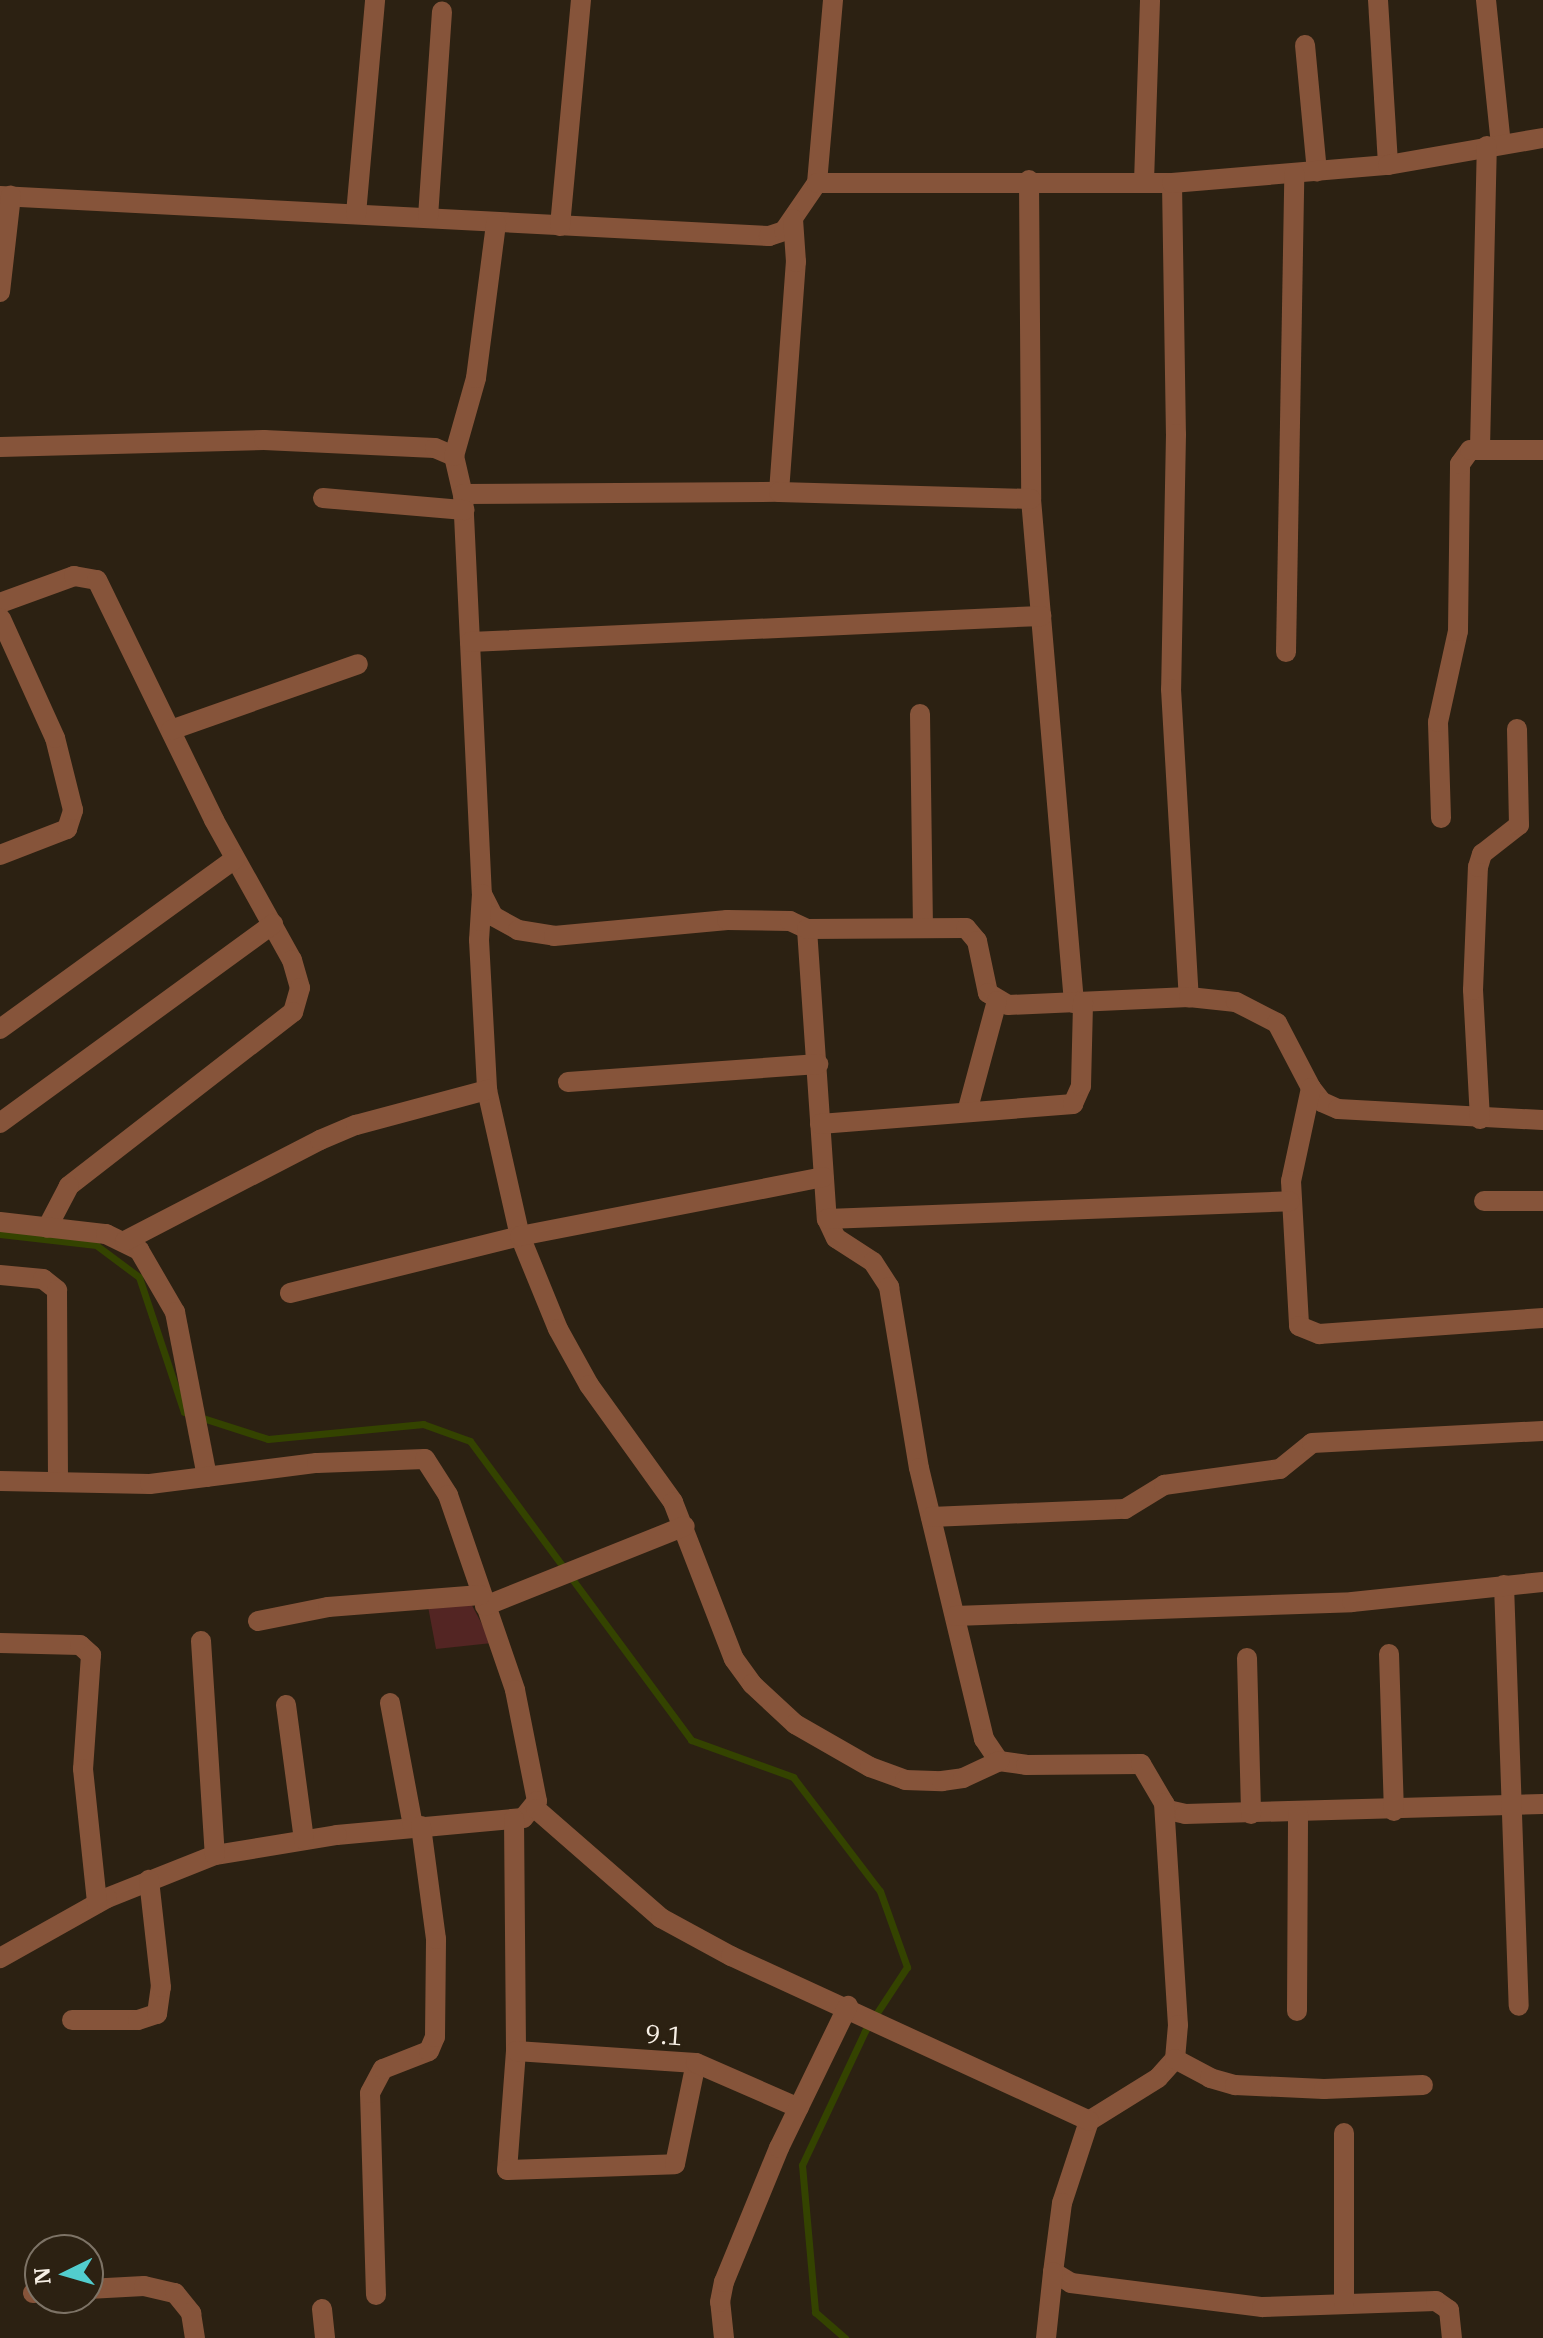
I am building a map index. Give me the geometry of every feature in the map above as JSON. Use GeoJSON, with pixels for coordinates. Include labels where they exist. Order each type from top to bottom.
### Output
{"type":"FeatureCollection","features":[{"type":"Feature","properties":{"kind":"street"},"geometry":{"type":"LineString","coordinates":[[356,214],[375,0]]}},
{"type":"Feature","properties":{"kind":"street"},"geometry":{"type":"LineString","coordinates":[[560,226],[581,0]]}},
{"type":"Feature","properties":{"kind":"street"},"geometry":{"type":"LineString","coordinates":[[0,292],[5,196],[769,236],[784,231],[817,183],[833,0]]}},
{"type":"Feature","properties":{"kind":"street"},"geometry":{"type":"LineString","coordinates":[[1144,182],[1150,0]]}},
{"type":"Feature","properties":{"kind":"street"},"geometry":{"type":"LineString","coordinates":[[1378,0],[1388,165]]}},
{"type":"Feature","properties":{"kind":"street"},"geometry":{"type":"LineString","coordinates":[[1480,448],[1494,145],[1486,0]]}},
{"type":"Feature","properties":{"kind":"street"},"geometry":{"type":"LineString","coordinates":[[428,217],[442,11]]}},
{"type":"Feature","properties":{"kind":"street"},"geometry":{"type":"LineString","coordinates":[[1305,45],[1317,171]]}},
{"type":"Feature","properties":{"kind":"street"},"geometry":{"type":"LineString","coordinates":[[817,183],[1029,180],[1172,183],[1388,165],[1543,138]]}},
{"type":"Feature","properties":{"kind":"street"},"geometry":{"type":"LineString","coordinates":[[1286,652],[1294,173]]}},
{"type":"Feature","properties":{"kind":"street"},"geometry":{"type":"LineString","coordinates":[[820,1124],[1073,1104],[1081,1086],[1078,1002],[1031,499],[1029,180]]}},
{"type":"Feature","properties":{"kind":"street"},"geometry":{"type":"LineString","coordinates":[[1172,183],[1176,434],[1171,689],[1189,997]]}},
{"type":"Feature","properties":{"kind":"street"},"geometry":{"type":"LineString","coordinates":[[779,492],[796,262],[793,219]]}},
{"type":"Feature","properties":{"kind":"street"},"geometry":{"type":"LineString","coordinates":[[496,223],[478,365],[467,423],[454,456],[464,502],[482,894],[479,940],[487,1090],[520,1236],[558,1329],[589,1385],[641,1455],[685,1526],[734,1659],[752,1684],[795,1724],[831,1749],[905,1780],[963,1778],[999,1761],[1026,1765],[1129,1761],[1149,1770],[1164,1803],[1178,2025],[1175,2059],[1158,2078],[1089,2121],[1062,2203],[1046,2338]]}},
{"type":"Feature","properties":{"kind":"street"},"geometry":{"type":"LineString","coordinates":[[0,447],[276,440],[435,448],[454,456]]}},
{"type":"Feature","properties":{"kind":"street"},"geometry":{"type":"LineString","coordinates":[[1441,818],[1438,722],[1458,631],[1460,464],[1463,455],[1480,448],[1543,450]]}},
{"type":"Feature","properties":{"kind":"street"},"geometry":{"type":"LineString","coordinates":[[323,498],[464,502],[779,492],[1031,499]]}},
{"type":"Feature","properties":{"kind":"street"},"geometry":{"type":"LineString","coordinates":[[0,855],[67,829],[73,810],[55,738],[1,612],[74,576],[97,580],[235,859],[298,975],[300,1001],[293,1012],[69,1186],[47,1228]]}},
{"type":"Feature","properties":{"kind":"street"},"geometry":{"type":"LineString","coordinates":[[470,642],[1041,616]]}},
{"type":"Feature","properties":{"kind":"street"},"geometry":{"type":"LineString","coordinates":[[171,730],[358,664]]}},
{"type":"Feature","properties":{"kind":"street"},"geometry":{"type":"LineString","coordinates":[[920,714],[923,927]]}},
{"type":"Feature","properties":{"kind":"street"},"geometry":{"type":"LineString","coordinates":[[1480,1119],[1473,990],[1478,867],[1482,854],[1519,825],[1517,729]]}},
{"type":"Feature","properties":{"kind":"street"},"geometry":{"type":"LineString","coordinates":[[0,1029],[235,859]]}},
{"type":"Feature","properties":{"kind":"street"},"geometry":{"type":"LineString","coordinates":[[482,894],[493,916],[518,930],[554,936],[727,920],[790,921],[807,929],[923,927],[973,933],[983,981],[997,1001],[1008,1005],[1189,997],[1236,1002],[1277,1023],[1311,1088],[1322,1102],[1364,1114],[1543,1120]]}},
{"type":"Feature","properties":{"kind":"street"},"geometry":{"type":"LineString","coordinates":[[0,1123],[273,924]]}},
{"type":"Feature","properties":{"kind":"street"},"geometry":{"type":"LineString","coordinates":[[807,929],[827,1219],[836,1238],[873,1262],[889,1287],[908,1413],[931,1517],[984,1739],[999,1761]]}},
{"type":"Feature","properties":{"kind":"street"},"geometry":{"type":"LineString","coordinates":[[967,1112],[997,1001]]}},
{"type":"Feature","properties":{"kind":"street"},"geometry":{"type":"LineString","coordinates":[[568,1082],[818,1064]]}},
{"type":"Feature","properties":{"kind":"street"},"geometry":{"type":"LineString","coordinates":[[1311,1088],[1299,1130],[1290,1201],[1295,1318],[1307,1332],[1543,1318]]}},
{"type":"Feature","properties":{"kind":"street"},"geometry":{"type":"LineString","coordinates":[[125,1241],[320,1140],[356,1125],[487,1090]]}},
{"type":"Feature","properties":{"kind":"street"},"geometry":{"type":"LineString","coordinates":[[290,1293],[520,1236],[823,1177]]}},
{"type":"Feature","properties":{"kind":"street"},"geometry":{"type":"LineString","coordinates":[[827,1219],[1290,1201]]}},
{"type":"Feature","properties":{"kind":"street"},"geometry":{"type":"LineString","coordinates":[[1484,1201],[1543,1201]]}},
{"type":"Feature","properties":{"kind":"street"},"geometry":{"type":"LineString","coordinates":[[0,1222],[125,1241],[150,1265],[175,1312],[194,1395],[207,1477]]}},
{"type":"Feature","properties":{"kind":"street"},"geometry":{"type":"LineString","coordinates":[[0,1275],[43,1279],[57,1290],[58,1482]]}},
{"type":"Feature","properties":{"kind":"street"},"geometry":{"type":"LineString","coordinates":[[931,1517],[1125,1509],[1164,1485],[1280,1469],[1312,1443],[1543,1431]]}},
{"type":"Feature","properties":{"kind":"street"},"geometry":{"type":"LineString","coordinates":[[0,1481],[111,1486],[355,1460],[425,1459],[439,1475],[529,1742],[536,1809],[661,1918],[731,1956],[851,2007],[1089,2121]]}},
{"type":"Feature","properties":{"kind":"street"},"geometry":{"type":"LineString","coordinates":[[258,1621],[328,1607],[483,1600],[522,1593],[685,1526]]}},
{"type":"Feature","properties":{"kind":"street"},"geometry":{"type":"LineString","coordinates":[[955,1616],[1352,1602],[1543,1582]]}},
{"type":"Feature","properties":{"kind":"street"},"geometry":{"type":"LineString","coordinates":[[1504,1585],[1515,1806],[1519,2006]]}},
{"type":"Feature","properties":{"kind":"street"},"geometry":{"type":"LineString","coordinates":[[201,1641],[215,1855]]}},
{"type":"Feature","properties":{"kind":"street"},"geometry":{"type":"LineString","coordinates":[[0,1643],[80,1645],[91,1655],[83,1769],[97,1903]]}},
{"type":"Feature","properties":{"kind":"street"},"geometry":{"type":"LineString","coordinates":[[1389,1654],[1394,1811]]}},
{"type":"Feature","properties":{"kind":"street"},"geometry":{"type":"LineString","coordinates":[[1247,1658],[1251,1814]]}},
{"type":"Feature","properties":{"kind":"street"},"geometry":{"type":"LineString","coordinates":[[376,2295],[370,2093],[383,2069],[429,2051],[435,2037],[436,1939],[417,1826],[390,1703]]}},
{"type":"Feature","properties":{"kind":"street"},"geometry":{"type":"LineString","coordinates":[[286,1705],[304,1840]]}},
{"type":"Feature","properties":{"kind":"street"},"geometry":{"type":"LineString","coordinates":[[1164,1803],[1185,1814],[1298,1814],[1543,1804]]}},
{"type":"Feature","properties":{"kind":"street"},"geometry":{"type":"LineString","coordinates":[[0,1958],[97,1903],[215,1855],[417,1826],[514,1819],[536,1809]]}},
{"type":"Feature","properties":{"kind":"street"},"geometry":{"type":"LineString","coordinates":[[1297,2011],[1298,1814]]}},
{"type":"Feature","properties":{"kind":"street"},"geometry":{"type":"LineString","coordinates":[[514,1819],[516,2051],[507,2170],[675,2164],[696,2063]]}},
{"type":"Feature","properties":{"kind":"street"},"geometry":{"type":"LineString","coordinates":[[72,2020],[138,2020],[157,2014],[161,1987],[149,1880]]}},
{"type":"Feature","properties":{"kind":"street"},"geometry":{"type":"LineString","coordinates":[[724,2338],[720,2302],[724,2282],[799,2108],[851,2007]]}},
{"type":"Feature","properties":{"kind":"street","name":"9.1"},"geometry":{"type":"LineString","coordinates":[[516,2051],[696,2063],[799,2108]]}},
{"type":"Feature","properties":{"kind":"street"},"geometry":{"type":"LineString","coordinates":[[1175,2059],[1210,2078],[1235,2085],[1324,2089],[1423,2085]]}},
{"type":"Feature","properties":{"kind":"street"},"geometry":{"type":"LineString","coordinates":[[1344,2133],[1344,2303]]}},
{"type":"Feature","properties":{"kind":"street"},"geometry":{"type":"LineString","coordinates":[[1053,2272],[1071,2283],[1200,2302],[1262,2307],[1436,2301],[1449,2310],[1452,2338]]}},
{"type":"Feature","properties":{"kind":"street"},"geometry":{"type":"LineString","coordinates":[[104,2288],[144,2286],[175,2293],[191,2313],[195,2338]]}},
{"type":"Feature","properties":{"kind":"street"},"geometry":{"type":"LineString","coordinates":[[322,2309],[325,2338]]}},
{"type":"Feature","properties":{"kind":"shaded area"},"geometry":{"type":"Polygon","coordinates":[[[467,1596],[492,1643],[436,1649],[427,1601],[467,1596]]]}},
{"type":"Feature","properties":{"kind":"waterway"},"geometry":{"type":"LineString","coordinates":[[0,1234],[96,1245],[139,1277],[184,1412],[268,1439],[423,1424],[470,1441],[691,1740],[793,1777],[880,1891],[907,1967],[865,2031],[802,2165],[815,2312],[845,2338]]}}]}
